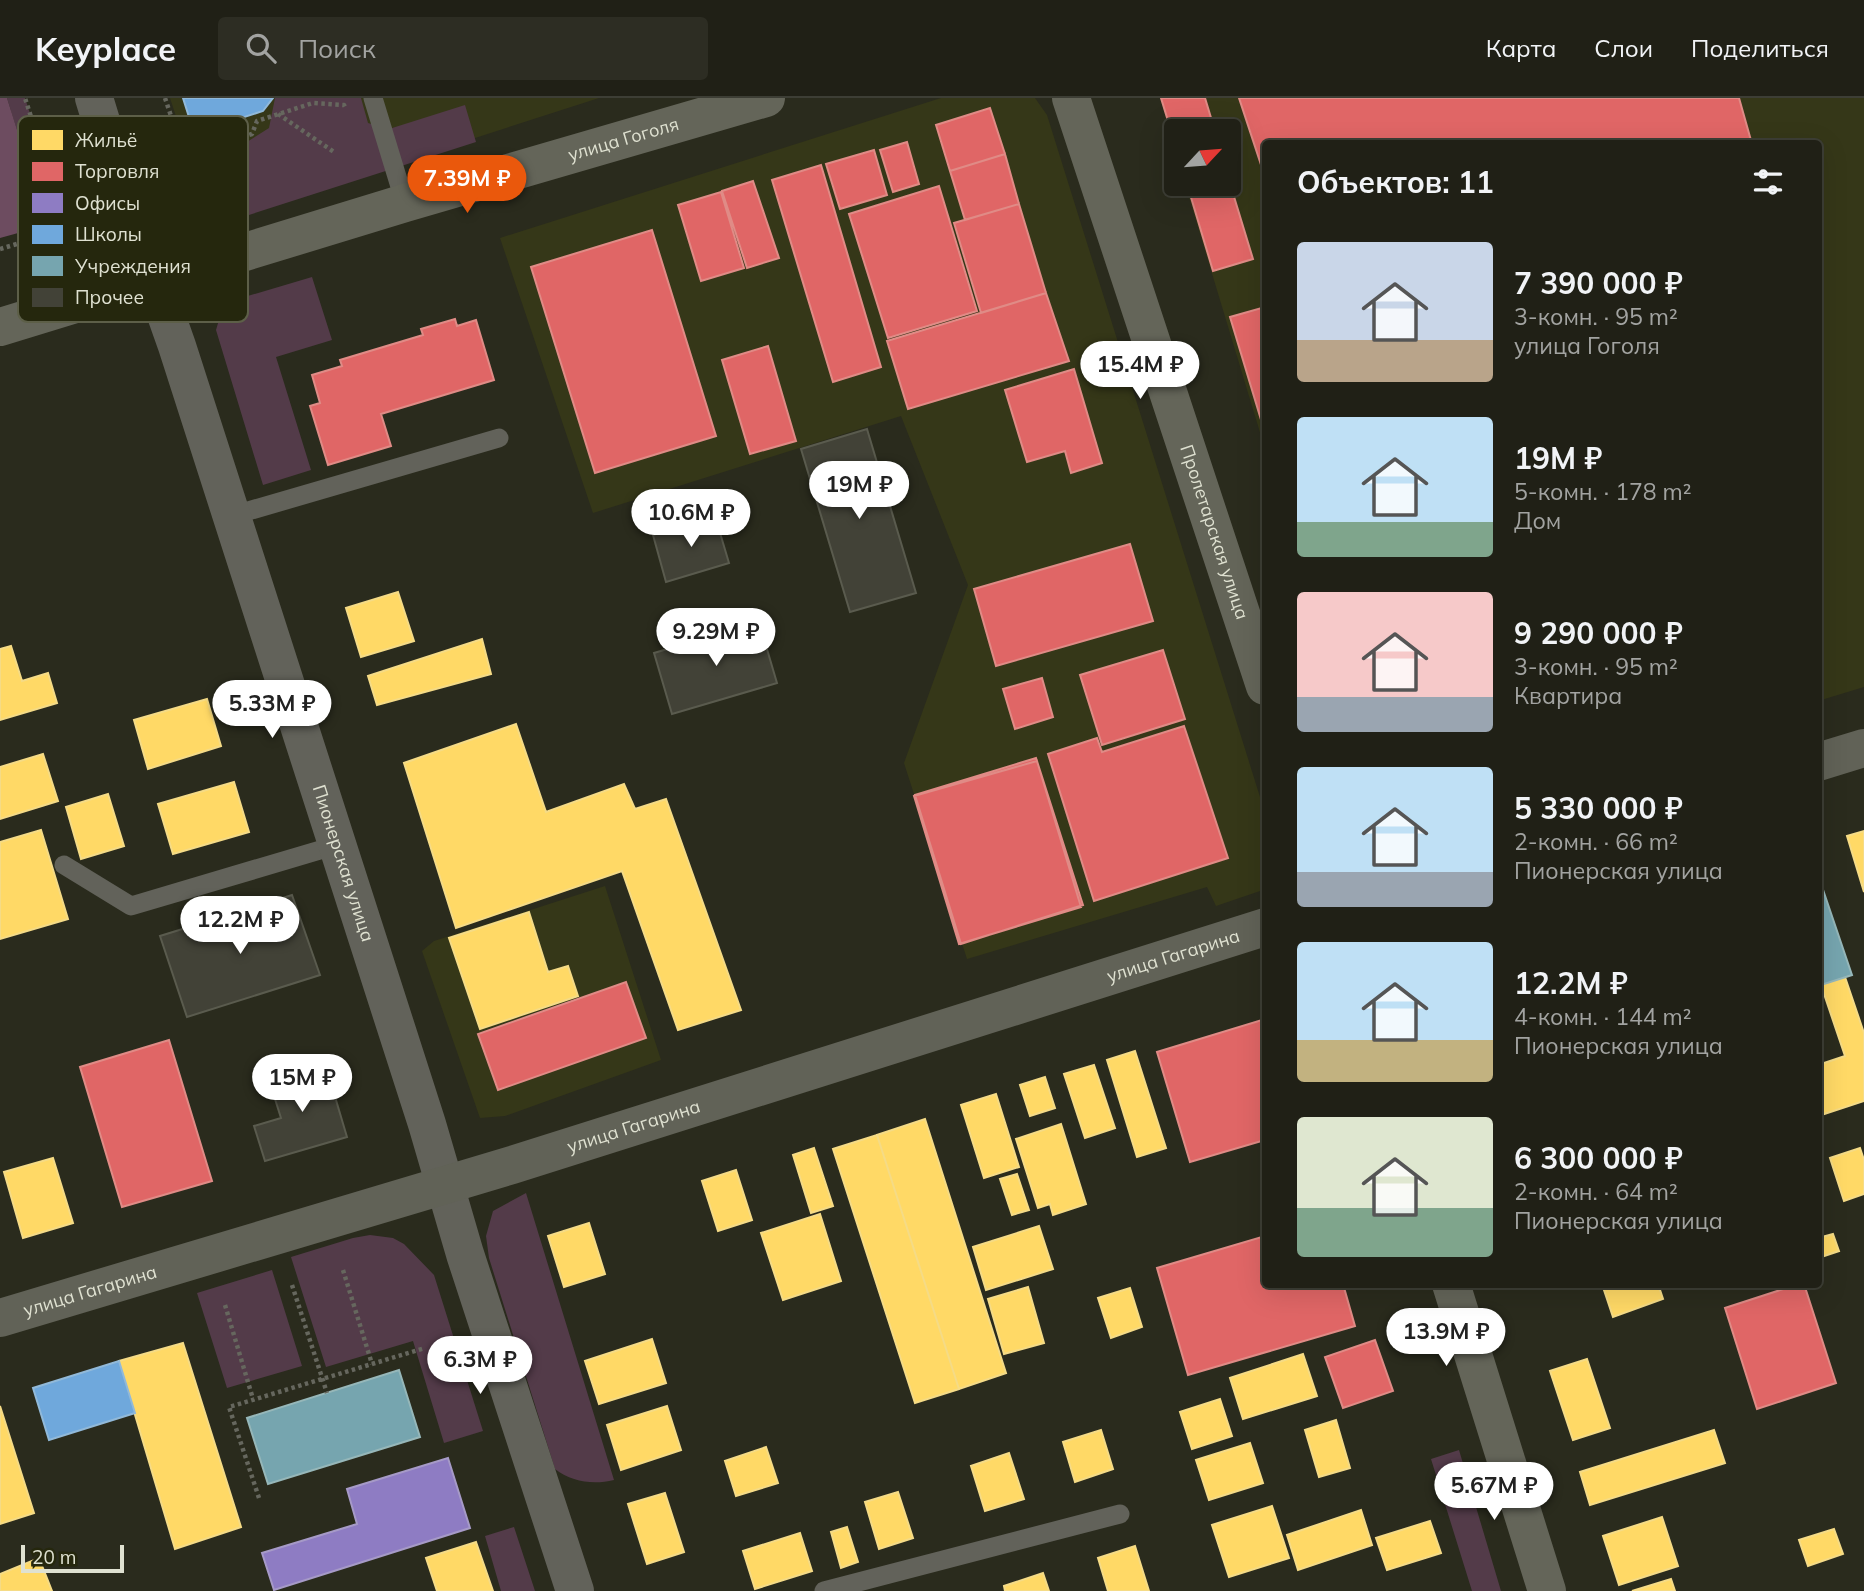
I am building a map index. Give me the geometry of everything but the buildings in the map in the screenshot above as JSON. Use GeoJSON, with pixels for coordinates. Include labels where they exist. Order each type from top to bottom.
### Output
{"type":"FeatureCollection","features":[{"type":"Feature","properties":{"kind":"main road","name":"улица Гоголя"},"geometry":{"type":"LineString","coordinates":[[248,250],[766,98]]}},
{"type":"Feature","properties":{"kind":"main road","name":"Пролетарская улица"},"geometry":{"type":"LineString","coordinates":[[1070,98],[1262,677]]}},
{"type":"Feature","properties":{"kind":"main road","name":"улица Гоголя"},"geometry":{"type":"LineString","coordinates":[[0,327],[18,321]]}},
{"type":"Feature","properties":{"kind":"main road"},"geometry":{"type":"LineString","coordinates":[[1822,761],[1864,748]]}},
{"type":"Feature","properties":{"kind":"main road","name":"улица Гагарина"},"geometry":{"type":"LineString","coordinates":[[0,1318],[512,1165],[1262,928]]}},
{"type":"Feature","properties":{"kind":"main road"},"geometry":{"type":"LineString","coordinates":[[1452,1288],[1547,1591]]}},
{"type":"Feature","properties":{"kind":"street","name":"Пионерская улица"},"geometry":{"type":"LineString","coordinates":[[94,98],[100,116]]}},
{"type":"Feature","properties":{"kind":"street","name":"Пионерская улица"},"geometry":{"type":"LineString","coordinates":[[167,322],[232,516],[465,1254],[575,1591]]}},
{"type":"Feature","properties":{"kind":"lane"},"geometry":{"type":"LineString","coordinates":[[373,98],[405,203]]}},
{"type":"Feature","properties":{"kind":"lane"},"geometry":{"type":"LineString","coordinates":[[232,516],[499,438]]}},
{"type":"Feature","properties":{"kind":"lane"},"geometry":{"type":"LineString","coordinates":[[64,865],[131,906],[337,845]]}},
{"type":"Feature","properties":{"kind":"lane"},"geometry":{"type":"LineString","coordinates":[[824,1591],[1120,1514]]}},
{"type":"Feature","properties":{"kind":"path"},"geometry":{"type":"LineString","coordinates":[[25,98],[31,116]]}},
{"type":"Feature","properties":{"kind":"path"},"geometry":{"type":"LineString","coordinates":[[165,98],[171,116]]}},
{"type":"Feature","properties":{"kind":"path"},"geometry":{"type":"LineString","coordinates":[[248,135],[252,134],[257,121],[312,101],[344,105],[349,114]]}},
{"type":"Feature","properties":{"kind":"path"},"geometry":{"type":"LineString","coordinates":[[278,113],[334,152]]}},
{"type":"Feature","properties":{"kind":"path"},"geometry":{"type":"LineString","coordinates":[[0,249],[18,244]]}},
{"type":"Feature","properties":{"kind":"path"},"geometry":{"type":"LineString","coordinates":[[343,1270],[372,1364]]}},
{"type":"Feature","properties":{"kind":"path"},"geometry":{"type":"LineString","coordinates":[[292,1285],[327,1393]]}},
{"type":"Feature","properties":{"kind":"path"},"geometry":{"type":"LineString","coordinates":[[225,1305],[253,1399]]}},
{"type":"Feature","properties":{"kind":"path"},"geometry":{"type":"LineString","coordinates":[[258,1498],[229,1407],[425,1348]]}},
{"type":"Feature","properties":{"kind":"shaded area"},"geometry":{"type":"Polygon","coordinates":[[[0,98],[7,98],[18,133],[18,233],[0,238],[0,98]]]}},
{"type":"Feature","properties":{"kind":"shaded area"},"geometry":{"type":"Polygon","coordinates":[[[7,98],[25,98],[31,116],[18,116],[18,134],[7,98]]]}},
{"type":"Feature","properties":{"kind":"shaded area"},"geometry":{"type":"Polygon","coordinates":[[[170,98],[599,98],[248,211],[248,116],[176,116],[170,98]]]}},
{"type":"Feature","properties":{"kind":"shaded area"},"geometry":{"type":"Polygon","coordinates":[[[275,98],[361,98],[368,123],[389,129],[465,105],[476,142],[248,215],[248,141],[269,128],[275,98]]]}},
{"type":"Feature","properties":{"kind":"shaded area"},"geometry":{"type":"Polygon","coordinates":[[[941,98],[1035,98],[1047,115],[1262,803],[1262,890],[1216,906],[1207,887],[967,959],[904,763],[968,585],[901,416],[593,513],[500,238],[941,98]]]}},
{"type":"Feature","properties":{"kind":"shaded area"},"geometry":{"type":"Polygon","coordinates":[[[1160,98],[1864,98],[1864,687],[1822,700],[1822,140],[1262,140],[1262,439],[1189,196],[1241,196],[1241,119],[1166,119],[1160,98]]]}},
{"type":"Feature","properties":{"kind":"shaded area"},"geometry":{"type":"Polygon","coordinates":[[[312,277],[332,340],[276,357],[311,470],[263,485],[216,330],[218,322],[248,322],[248,296],[312,277]]]}},
{"type":"Feature","properties":{"kind":"shaded area"},"geometry":{"type":"Polygon","coordinates":[[[605,886],[661,1060],[505,1116],[480,1118],[422,951],[434,941],[605,886]]]}},
{"type":"Feature","properties":{"kind":"shaded area"},"geometry":{"type":"Polygon","coordinates":[[[526,1193],[614,1480],[583,1481],[568,1477],[555,1469],[489,1258],[486,1236],[493,1211],[526,1193]]]}},
{"type":"Feature","properties":{"kind":"shaded area"},"geometry":{"type":"Polygon","coordinates":[[[370,1235],[393,1238],[404,1244],[434,1275],[483,1431],[444,1443],[413,1341],[326,1367],[291,1257],[370,1235]]]}},
{"type":"Feature","properties":{"kind":"shaded area"},"geometry":{"type":"Polygon","coordinates":[[[272,1270],[302,1366],[227,1388],[197,1293],[272,1270]]]}},
{"type":"Feature","properties":{"kind":"shaded area"},"geometry":{"type":"Polygon","coordinates":[[[1459,1450],[1501,1591],[1472,1591],[1431,1459],[1459,1450]]]}},
{"type":"Feature","properties":{"kind":"shaded area"},"geometry":{"type":"Polygon","coordinates":[[[514,1527],[535,1591],[501,1591],[485,1536],[514,1527]]]}}]}
